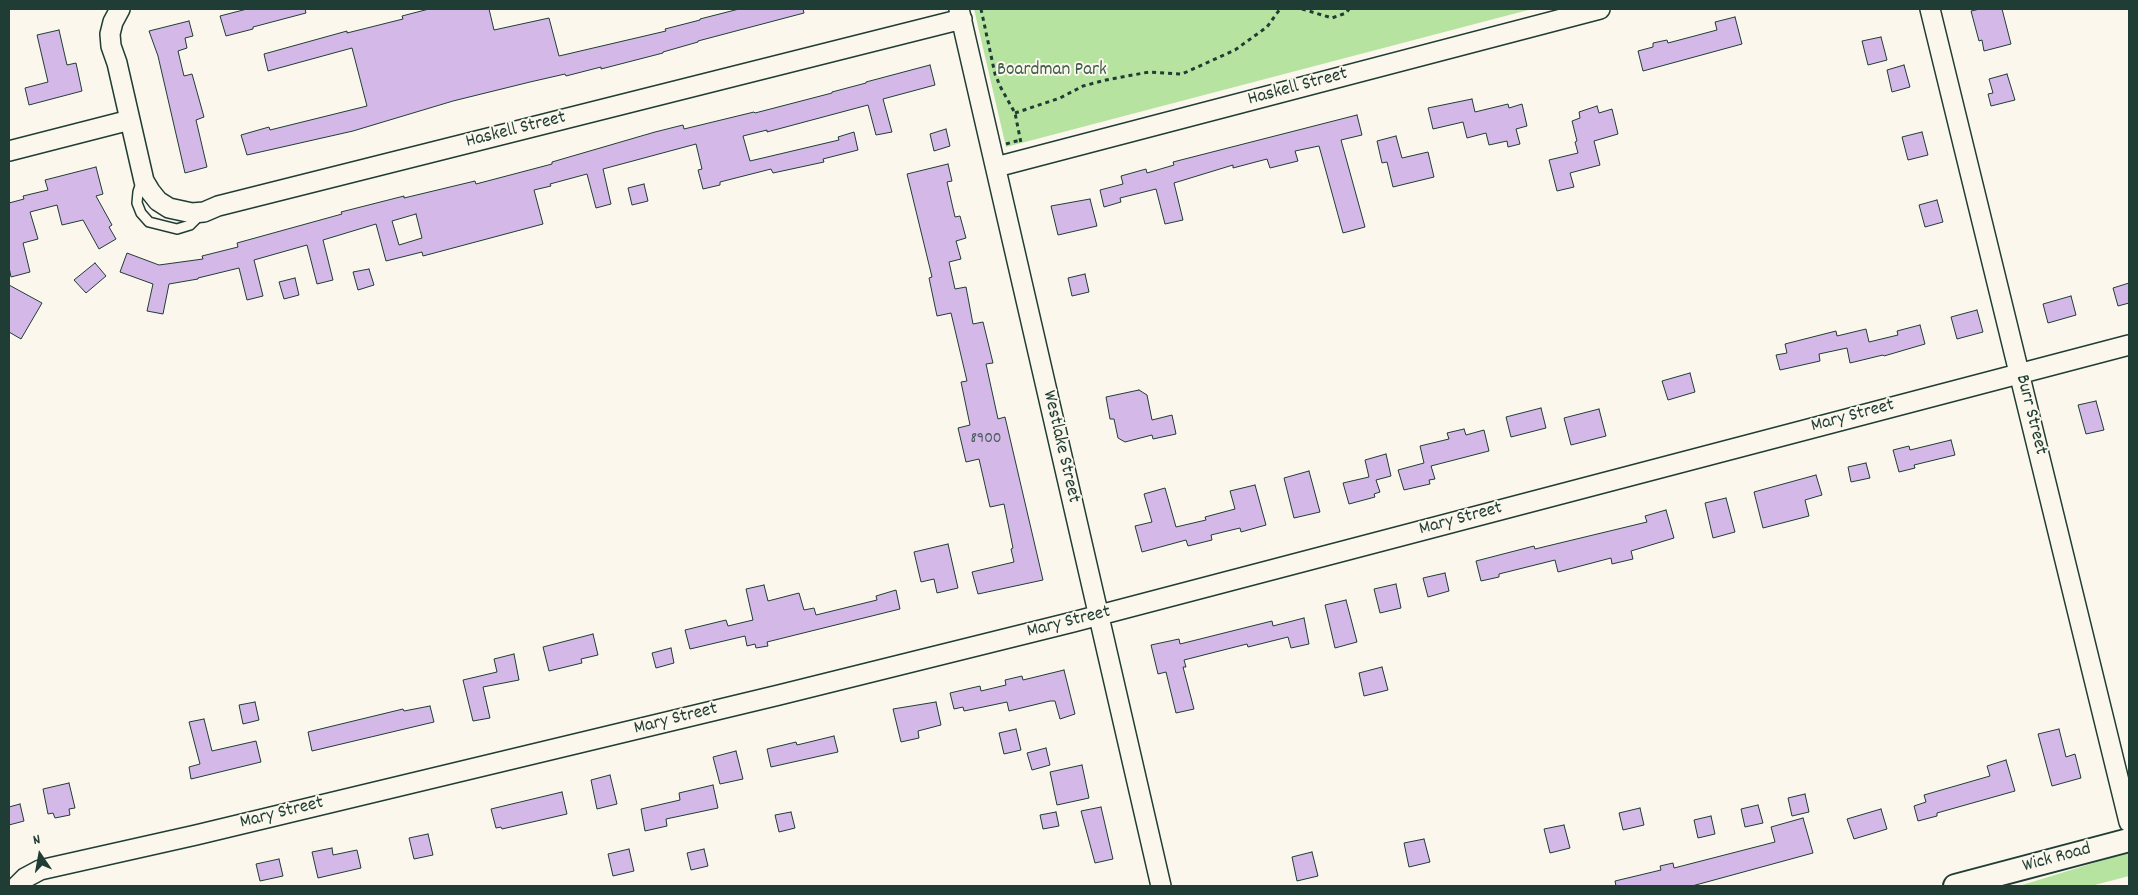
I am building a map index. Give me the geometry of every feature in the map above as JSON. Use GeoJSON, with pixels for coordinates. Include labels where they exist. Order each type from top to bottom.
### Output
{"type":"FeatureCollection","features":[{"type":"Feature","properties":{"kind":"street","name":"Haskell Street"},"geometry":{"type":"LineString","coordinates":[[120,9],[113,22],[110,34],[111,46],[143,177],[150,192],[158,201],[169,208],[185,213],[204,212],[227,203],[960,14]]}},
{"type":"Feature","properties":{"kind":"street","name":"Haskell Street"},"geometry":{"type":"LineString","coordinates":[[996,167],[1600,9]]}},
{"type":"Feature","properties":{"kind":"street","name":"Burr Street"},"geometry":{"type":"LineString","coordinates":[[1930,9],[2129,822]]}},
{"type":"Feature","properties":{"kind":"street","name":"Westlake Street"},"geometry":{"type":"LineString","coordinates":[[960,14],[1161,886]]}},
{"type":"Feature","properties":{"kind":"street"},"geometry":{"type":"LineString","coordinates":[[9,150],[130,120]]}},
{"type":"Feature","properties":{"kind":"street","name":"Mary Street"},"geometry":{"type":"LineString","coordinates":[[14,884],[40,870],[206,833],[760,700],[1099,616],[2129,345]]}},
{"type":"Feature","properties":{"kind":"street","name":"Wick Road"},"geometry":{"type":"LineString","coordinates":[[1955,886],[2129,840]]}},
{"type":"Feature","properties":{"kind":"path"},"geometry":{"type":"LineString","coordinates":[[981,9],[995,74],[1015,113],[1025,159]]}},
{"type":"Feature","properties":{"kind":"path"},"geometry":{"type":"LineString","coordinates":[[1015,113],[1060,98],[1083,86],[1106,80],[1149,72],[1182,74],[1235,50],[1267,26],[1280,9]]}},
{"type":"Feature","properties":{"kind":"path"},"geometry":{"type":"LineString","coordinates":[[1302,9],[1332,18],[1346,13],[1349,9]]}},
{"type":"Feature","properties":{"kind":"green space","name":"Boardman Park"},"geometry":{"type":"Polygon","coordinates":[[[974,9],[1532,9],[1006,147],[974,9]]]}},
{"type":"Feature","properties":{"kind":"green space"},"geometry":{"type":"Polygon","coordinates":[[[2129,852],[2129,876],[2091,886],[2019,886],[2129,852]]]}},
{"type":"Feature","properties":{"kind":"building"},"geometry":{"type":"Polygon","coordinates":[[[247,9],[305,9],[306,13],[226,36],[220,16],[247,9]]]}},
{"type":"Feature","properties":{"kind":"building"},"geometry":{"type":"Polygon","coordinates":[[[429,9],[489,9],[494,30],[549,18],[559,56],[666,31],[665,29],[739,9],[803,9],[804,13],[601,69],[601,67],[566,76],[565,74],[530,82],[453,101],[353,131],[247,155],[241,135],[269,127],[270,130],[367,106],[352,48],[268,71],[264,54],[347,31],[347,33],[403,19],[402,16],[429,9]]]}},
{"type":"Feature","properties":{"kind":"building"},"geometry":{"type":"Polygon","coordinates":[[[2002,9],[2011,44],[1984,51],[1982,40],[1979,41],[1971,11],[2002,9]]]}},
{"type":"Feature","properties":{"kind":"building"},"geometry":{"type":"Polygon","coordinates":[[[1735,17],[1742,44],[1643,71],[1638,51],[1653,47],[1653,43],[1667,40],[1668,43],[1717,30],[1715,22],[1735,17]]]}},
{"type":"Feature","properties":{"kind":"building"},"geometry":{"type":"Polygon","coordinates":[[[189,21],[193,36],[185,38],[187,48],[178,51],[184,76],[192,74],[204,117],[196,120],[207,167],[185,173],[158,56],[149,31],[189,21]]]}},
{"type":"Feature","properties":{"kind":"building"},"geometry":{"type":"Polygon","coordinates":[[[59,30],[67,65],[76,63],[82,91],[29,105],[25,88],[48,82],[37,35],[59,30]]]}},
{"type":"Feature","properties":{"kind":"building"},"geometry":{"type":"Polygon","coordinates":[[[1881,37],[1887,60],[1868,65],[1862,41],[1881,37]]]}},
{"type":"Feature","properties":{"kind":"building"},"geometry":{"type":"Polygon","coordinates":[[[930,65],[935,85],[883,99],[892,132],[876,135],[868,105],[767,132],[767,130],[743,136],[750,161],[839,140],[838,137],[854,132],[858,150],[823,159],[824,162],[773,173],[771,169],[720,182],[720,185],[703,189],[698,170],[702,169],[696,144],[603,169],[611,204],[596,208],[587,174],[550,184],[551,186],[534,190],[543,224],[423,256],[422,252],[386,261],[376,224],[323,240],[333,280],[317,284],[307,245],[254,260],[263,296],[247,300],[239,268],[198,279],[169,284],[163,314],[147,311],[153,284],[120,272],[127,253],[159,265],[203,259],[202,256],[238,247],[237,243],[342,214],[341,212],[475,181],[476,184],[552,164],[552,162],[655,132],[683,125],[684,129],[755,113],[930,65]],[[416,214],[392,221],[399,245],[422,238],[416,214]]]}},
{"type":"Feature","properties":{"kind":"building"},"geometry":{"type":"Polygon","coordinates":[[[1904,65],[1910,87],[1892,92],[1887,70],[1904,65]]]}},
{"type":"Feature","properties":{"kind":"building"},"geometry":{"type":"Polygon","coordinates":[[[2007,74],[2015,100],[1991,106],[1988,94],[1993,93],[1989,79],[2007,74]]]}},
{"type":"Feature","properties":{"kind":"building"},"geometry":{"type":"Polygon","coordinates":[[[1472,99],[1475,112],[1508,104],[1509,108],[1522,104],[1527,126],[1516,129],[1520,144],[1508,147],[1507,141],[1489,145],[1486,133],[1467,138],[1463,122],[1433,129],[1428,108],[1472,99]]]}},
{"type":"Feature","properties":{"kind":"building"},"geometry":{"type":"Polygon","coordinates":[[[1597,106],[1599,113],[1612,109],[1618,134],[1594,141],[1600,165],[1570,173],[1574,187],[1557,191],[1549,160],[1578,153],[1572,121],[1580,118],[1579,112],[1597,106]]]}},
{"type":"Feature","properties":{"kind":"building"},"geometry":{"type":"Polygon","coordinates":[[[1357,115],[1362,135],[1341,140],[1365,227],[1343,233],[1319,146],[1295,151],[1298,161],[1270,168],[1267,159],[1233,168],[1233,165],[1174,183],[1183,220],[1165,224],[1156,189],[1120,198],[1121,202],[1104,207],[1100,190],[1123,184],[1121,176],[1146,169],[1147,173],[1174,165],[1173,162],[1357,115]]]}},
{"type":"Feature","properties":{"kind":"building"},"geometry":{"type":"Polygon","coordinates":[[[946,129],[950,146],[934,151],[930,134],[946,129]]]}},
{"type":"Feature","properties":{"kind":"building"},"geometry":{"type":"Polygon","coordinates":[[[1922,132],[1928,155],[1908,160],[1902,137],[1922,132]]]}},
{"type":"Feature","properties":{"kind":"building"},"geometry":{"type":"Polygon","coordinates":[[[1396,136],[1402,158],[1428,152],[1434,177],[1393,187],[1387,162],[1382,163],[1377,141],[1396,136]]]}},
{"type":"Feature","properties":{"kind":"building"},"geometry":{"type":"Polygon","coordinates":[[[948,164],[952,181],[947,182],[955,217],[960,216],[966,238],[956,241],[961,259],[949,262],[955,289],[966,287],[973,324],[983,322],[993,363],[986,364],[998,419],[1005,417],[1043,580],[978,594],[972,572],[1014,562],[1011,549],[1013,548],[1004,504],[990,507],[979,459],[966,462],[958,428],[970,425],[961,382],[967,381],[951,313],[937,316],[929,278],[932,277],[907,174],[948,164]]]}},
{"type":"Feature","properties":{"kind":"building"},"geometry":{"type":"Polygon","coordinates":[[[96,167],[103,194],[96,196],[112,225],[109,227],[116,239],[99,249],[83,220],[62,225],[57,205],[30,212],[38,239],[23,243],[30,272],[11,277],[9,267],[9,203],[24,199],[23,196],[48,190],[45,180],[96,167]]]}},
{"type":"Feature","properties":{"kind":"building"},"geometry":{"type":"Polygon","coordinates":[[[644,184],[648,201],[632,205],[628,188],[644,184]]]}},
{"type":"Feature","properties":{"kind":"building"},"geometry":{"type":"Polygon","coordinates":[[[1090,199],[1097,226],[1058,235],[1051,206],[1090,199]]]}},
{"type":"Feature","properties":{"kind":"building"},"geometry":{"type":"Polygon","coordinates":[[[1937,200],[1943,222],[1925,227],[1919,205],[1937,200]]]}},
{"type":"Feature","properties":{"kind":"building"},"geometry":{"type":"Polygon","coordinates":[[[95,263],[106,276],[86,293],[74,280],[95,263]]]}},
{"type":"Feature","properties":{"kind":"building"},"geometry":{"type":"Polygon","coordinates":[[[369,269],[374,285],[358,290],[353,272],[369,269]]]}},
{"type":"Feature","properties":{"kind":"building"},"geometry":{"type":"Polygon","coordinates":[[[1085,274],[1089,292],[1072,296],[1068,278],[1085,274]]]}},
{"type":"Feature","properties":{"kind":"building"},"geometry":{"type":"Polygon","coordinates":[[[295,278],[299,295],[284,299],[279,282],[295,278]]]}},
{"type":"Feature","properties":{"kind":"building"},"geometry":{"type":"Polygon","coordinates":[[[2129,283],[2129,303],[2118,306],[2113,288],[2129,283]]]}},
{"type":"Feature","properties":{"kind":"building"},"geometry":{"type":"Polygon","coordinates":[[[9,285],[42,303],[21,339],[9,332],[9,285]]]}},
{"type":"Feature","properties":{"kind":"building"},"geometry":{"type":"Polygon","coordinates":[[[2071,296],[2076,315],[2048,323],[2043,304],[2071,296]]]}},
{"type":"Feature","properties":{"kind":"building"},"geometry":{"type":"Polygon","coordinates":[[[1977,310],[1983,332],[1957,339],[1951,317],[1977,310]]]}},
{"type":"Feature","properties":{"kind":"building"},"geometry":{"type":"Polygon","coordinates":[[[1920,325],[1925,344],[1884,356],[1850,363],[1847,348],[1819,354],[1820,361],[1780,370],[1776,355],[1787,353],[1785,344],[1836,331],[1837,336],[1866,329],[1869,342],[1898,335],[1897,331],[1920,325]]]}},
{"type":"Feature","properties":{"kind":"building"},"geometry":{"type":"Polygon","coordinates":[[[1690,373],[1695,392],[1668,400],[1662,381],[1690,373]]]}},
{"type":"Feature","properties":{"kind":"building"},"geometry":{"type":"Polygon","coordinates":[[[1139,390],[1147,395],[1152,420],[1172,415],[1176,434],[1153,439],[1152,435],[1125,442],[1118,438],[1114,419],[1110,419],[1106,397],[1139,390]]]}},
{"type":"Feature","properties":{"kind":"building"},"geometry":{"type":"Polygon","coordinates":[[[2096,401],[2104,430],[2086,434],[2078,405],[2096,401]]]}},
{"type":"Feature","properties":{"kind":"building"},"geometry":{"type":"Polygon","coordinates":[[[1541,408],[1546,428],[1511,437],[1506,417],[1541,408]]]}},
{"type":"Feature","properties":{"kind":"building"},"geometry":{"type":"Polygon","coordinates":[[[1599,409],[1606,436],[1571,445],[1564,418],[1599,409]]]}},
{"type":"Feature","properties":{"kind":"building"},"geometry":{"type":"Polygon","coordinates":[[[1464,429],[1466,435],[1484,430],[1489,451],[1431,466],[1435,479],[1429,480],[1430,484],[1404,490],[1398,470],[1424,463],[1420,446],[1449,439],[1447,433],[1464,429]]]}},
{"type":"Feature","properties":{"kind":"building"},"geometry":{"type":"Polygon","coordinates":[[[1951,440],[1955,455],[1914,465],[1915,468],[1899,472],[1893,450],[1909,446],[1910,450],[1951,440]]]}},
{"type":"Feature","properties":{"kind":"building"},"geometry":{"type":"Polygon","coordinates":[[[1386,454],[1391,476],[1376,480],[1380,492],[1374,494],[1375,497],[1349,504],[1343,483],[1369,477],[1365,460],[1386,454]]]}},
{"type":"Feature","properties":{"kind":"building"},"geometry":{"type":"Polygon","coordinates":[[[1866,463],[1870,478],[1851,482],[1848,467],[1866,463]]]}},
{"type":"Feature","properties":{"kind":"building"},"geometry":{"type":"Polygon","coordinates":[[[1309,471],[1320,512],[1294,518],[1284,478],[1309,471]]]}},
{"type":"Feature","properties":{"kind":"building"},"geometry":{"type":"Polygon","coordinates":[[[1816,475],[1822,495],[1805,500],[1809,516],[1763,528],[1754,492],[1816,475]]]}},
{"type":"Feature","properties":{"kind":"building"},"geometry":{"type":"Polygon","coordinates":[[[1255,485],[1266,525],[1241,532],[1240,528],[1211,535],[1212,540],[1188,546],[1186,540],[1142,552],[1135,526],[1152,522],[1144,494],[1165,488],[1176,527],[1206,520],[1205,517],[1235,509],[1230,491],[1255,485]]]}},
{"type":"Feature","properties":{"kind":"building"},"geometry":{"type":"Polygon","coordinates":[[[1726,498],[1735,532],[1713,538],[1705,503],[1726,498]]]}},
{"type":"Feature","properties":{"kind":"building"},"geometry":{"type":"Polygon","coordinates":[[[1666,510],[1674,538],[1631,551],[1633,559],[1612,564],[1611,558],[1558,572],[1555,560],[1499,574],[1499,577],[1481,581],[1476,561],[1534,546],[1535,549],[1647,522],[1645,516],[1666,510]]]}},
{"type":"Feature","properties":{"kind":"building"},"geometry":{"type":"Polygon","coordinates":[[[948,544],[958,588],[937,593],[934,579],[921,582],[914,552],[948,544]]]}},
{"type":"Feature","properties":{"kind":"building"},"geometry":{"type":"Polygon","coordinates":[[[1445,573],[1449,591],[1428,597],[1423,578],[1445,573]]]}},
{"type":"Feature","properties":{"kind":"building"},"geometry":{"type":"Polygon","coordinates":[[[1396,584],[1401,608],[1380,613],[1374,589],[1396,584]]]}},
{"type":"Feature","properties":{"kind":"building"},"geometry":{"type":"Polygon","coordinates":[[[764,585],[768,601],[799,593],[804,610],[814,608],[816,615],[877,600],[876,596],[896,590],[900,609],[767,642],[768,646],[756,648],[755,644],[747,646],[745,636],[690,649],[685,630],[726,620],[728,626],[753,620],[746,589],[764,585]]]}},
{"type":"Feature","properties":{"kind":"building"},"geometry":{"type":"Polygon","coordinates":[[[1346,600],[1357,642],[1335,648],[1325,605],[1346,600]]]}},
{"type":"Feature","properties":{"kind":"building"},"geometry":{"type":"Polygon","coordinates":[[[1304,618],[1309,644],[1291,648],[1288,637],[1248,647],[1247,644],[1184,660],[1186,667],[1183,667],[1194,709],[1176,713],[1166,672],[1158,674],[1151,645],[1179,639],[1180,644],[1272,621],[1273,626],[1304,618]]]}},
{"type":"Feature","properties":{"kind":"building"},"geometry":{"type":"Polygon","coordinates":[[[593,634],[598,655],[581,659],[582,663],[549,671],[543,647],[593,634]]]}},
{"type":"Feature","properties":{"kind":"building"},"geometry":{"type":"Polygon","coordinates":[[[671,648],[674,663],[656,668],[652,653],[671,648]]]}},
{"type":"Feature","properties":{"kind":"building"},"geometry":{"type":"Polygon","coordinates":[[[514,654],[519,680],[483,687],[490,718],[473,721],[463,680],[497,672],[494,659],[514,654]]]}},
{"type":"Feature","properties":{"kind":"building"},"geometry":{"type":"Polygon","coordinates":[[[1382,667],[1388,690],[1364,696],[1359,673],[1382,667]]]}},
{"type":"Feature","properties":{"kind":"building"},"geometry":{"type":"Polygon","coordinates":[[[1064,670],[1075,714],[1060,719],[1055,701],[1009,711],[1007,702],[964,711],[963,707],[954,709],[950,693],[980,686],[981,691],[1006,685],[1005,680],[1022,676],[1023,680],[1064,670]]]}},
{"type":"Feature","properties":{"kind":"building"},"geometry":{"type":"Polygon","coordinates":[[[255,702],[259,720],[243,724],[239,705],[255,702]]]}},
{"type":"Feature","properties":{"kind":"building"},"geometry":{"type":"Polygon","coordinates":[[[936,702],[941,725],[918,731],[919,738],[901,742],[893,709],[936,702]]]}},
{"type":"Feature","properties":{"kind":"building"},"geometry":{"type":"Polygon","coordinates":[[[430,706],[434,722],[312,751],[308,732],[403,709],[404,711],[430,706]]]}},
{"type":"Feature","properties":{"kind":"building"},"geometry":{"type":"Polygon","coordinates":[[[204,719],[212,751],[256,741],[261,762],[191,779],[189,767],[200,764],[189,722],[204,719]]]}},
{"type":"Feature","properties":{"kind":"building"},"geometry":{"type":"Polygon","coordinates":[[[1016,729],[1021,750],[1004,754],[999,733],[1016,729]]]}},
{"type":"Feature","properties":{"kind":"building"},"geometry":{"type":"Polygon","coordinates":[[[2059,729],[2066,757],[2075,754],[2081,778],[2052,786],[2038,734],[2059,729]]]}},
{"type":"Feature","properties":{"kind":"building"},"geometry":{"type":"Polygon","coordinates":[[[834,736],[838,752],[771,767],[767,749],[796,742],[797,745],[834,736]]]}},
{"type":"Feature","properties":{"kind":"building"},"geometry":{"type":"Polygon","coordinates":[[[1046,748],[1050,765],[1032,770],[1027,753],[1046,748]]]}},
{"type":"Feature","properties":{"kind":"building"},"geometry":{"type":"Polygon","coordinates":[[[736,751],[743,779],[720,784],[713,757],[736,751]]]}},
{"type":"Feature","properties":{"kind":"building"},"geometry":{"type":"Polygon","coordinates":[[[2006,760],[2015,791],[1937,813],[1937,816],[1918,821],[1914,806],[1926,802],[1924,795],[1990,776],[1987,766],[2006,760]]]}},
{"type":"Feature","properties":{"kind":"building"},"geometry":{"type":"Polygon","coordinates":[[[1082,765],[1089,798],[1057,805],[1050,772],[1082,765]]]}},
{"type":"Feature","properties":{"kind":"building"},"geometry":{"type":"Polygon","coordinates":[[[610,775],[617,804],[597,809],[591,780],[610,775]]]}},
{"type":"Feature","properties":{"kind":"building"},"geometry":{"type":"Polygon","coordinates":[[[69,783],[75,808],[69,809],[70,815],[55,818],[53,813],[48,814],[43,789],[69,783]]]}},
{"type":"Feature","properties":{"kind":"building"},"geometry":{"type":"Polygon","coordinates":[[[713,785],[718,808],[666,819],[667,826],[645,831],[641,809],[680,800],[679,793],[713,785]]]}},
{"type":"Feature","properties":{"kind":"building"},"geometry":{"type":"Polygon","coordinates":[[[562,792],[567,814],[502,829],[501,827],[496,828],[491,809],[562,792]]]}},
{"type":"Feature","properties":{"kind":"building"},"geometry":{"type":"Polygon","coordinates":[[[1805,794],[1809,812],[1792,816],[1788,798],[1805,794]]]}},
{"type":"Feature","properties":{"kind":"building"},"geometry":{"type":"Polygon","coordinates":[[[20,804],[24,821],[9,825],[9,807],[20,804]]]}},
{"type":"Feature","properties":{"kind":"building"},"geometry":{"type":"Polygon","coordinates":[[[1758,805],[1763,823],[1745,827],[1741,809],[1758,805]]]}},
{"type":"Feature","properties":{"kind":"building"},"geometry":{"type":"Polygon","coordinates":[[[1101,807],[1113,859],[1095,863],[1081,811],[1101,807]]]}},
{"type":"Feature","properties":{"kind":"building"},"geometry":{"type":"Polygon","coordinates":[[[1640,808],[1644,825],[1623,830],[1619,813],[1640,808]]]}},
{"type":"Feature","properties":{"kind":"building"},"geometry":{"type":"Polygon","coordinates":[[[1881,809],[1887,829],[1854,839],[1847,819],[1881,809]]]}},
{"type":"Feature","properties":{"kind":"building"},"geometry":{"type":"Polygon","coordinates":[[[791,812],[795,828],[779,832],[775,815],[791,812]]]}},
{"type":"Feature","properties":{"kind":"building"},"geometry":{"type":"Polygon","coordinates":[[[1056,812],[1059,826],[1043,829],[1040,815],[1056,812]]]}},
{"type":"Feature","properties":{"kind":"building"},"geometry":{"type":"Polygon","coordinates":[[[1711,816],[1715,834],[1698,838],[1694,820],[1711,816]]]}},
{"type":"Feature","properties":{"kind":"building"},"geometry":{"type":"Polygon","coordinates":[[[1803,818],[1813,853],[1692,886],[1616,886],[1615,881],[1661,870],[1660,866],[1673,863],[1674,868],[1775,842],[1771,827],[1803,818]]]}},
{"type":"Feature","properties":{"kind":"building"},"geometry":{"type":"Polygon","coordinates":[[[1564,825],[1570,848],[1550,853],[1544,829],[1564,825]]]}},
{"type":"Feature","properties":{"kind":"building"},"geometry":{"type":"Polygon","coordinates":[[[428,834],[433,855],[414,859],[409,838],[428,834]]]}},
{"type":"Feature","properties":{"kind":"building"},"geometry":{"type":"Polygon","coordinates":[[[1424,839],[1430,862],[1409,867],[1404,843],[1424,839]]]}},
{"type":"Feature","properties":{"kind":"building"},"geometry":{"type":"Polygon","coordinates":[[[332,848],[333,855],[357,850],[361,868],[318,878],[312,852],[332,848]]]}},
{"type":"Feature","properties":{"kind":"building"},"geometry":{"type":"Polygon","coordinates":[[[629,849],[634,871],[613,876],[608,854],[629,849]]]}},
{"type":"Feature","properties":{"kind":"building"},"geometry":{"type":"Polygon","coordinates":[[[704,849],[708,866],[691,870],[687,853],[704,849]]]}},
{"type":"Feature","properties":{"kind":"building"},"geometry":{"type":"Polygon","coordinates":[[[1312,852],[1318,876],[1297,881],[1292,857],[1312,852]]]}},
{"type":"Feature","properties":{"kind":"building"},"geometry":{"type":"Polygon","coordinates":[[[279,859],[283,876],[260,881],[256,864],[279,859]]]}}]}
